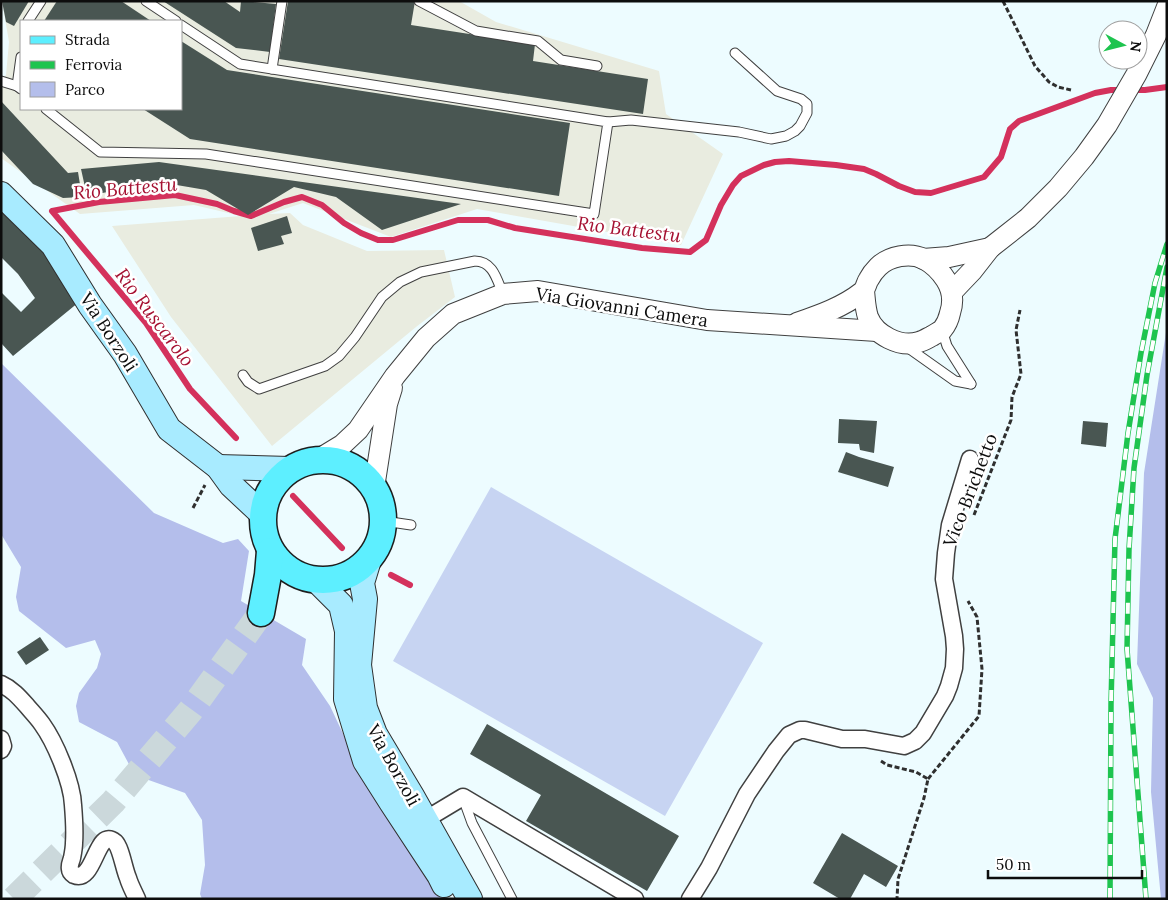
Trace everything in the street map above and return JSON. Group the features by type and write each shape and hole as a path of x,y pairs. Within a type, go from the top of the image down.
{"main road":[{"name":"Via Borzoli","path":"1,194 53,245 90,305 125,354 169,429 218,467 232,485 262,514"},
{"name":"Via Borzoli","path":"369,560 351,574 334,580 308,579 282,566 270,551 263,533 262,514 267,497 276,481 290,469 303,462 335,461 350,466 363,475 374,488 381,504 384,521 380,542 369,560 362,583 365,599 359,664 365,708 417,825 470,899"},
{"name":"Via Borzoli","path":"218,467 290,469"},
{"path":"270,551 261,613 308,579 341,605 347,631 346,699 366,761 417,825 452,899"}],"street":[{"path":"952,292 990,248 1028,218 1058,188 1084,157 1107,125 1136,75 1156,35 1167,7"},
{"path":"923,259 937,269 946,280 952,292 953,305 948,318 942,330 918,342 900,342 888,338 877,330 869,319 865,306 864,290 869,278 879,266 891,258 908,256 923,259 949,257 990,248"},
{"path":"791,326 839,307 864,290"},
{"name":"Via Giovanni Camera","path":"319,460 342,445 358,430 395,376 426,338 453,314 503,294 538,291 707,320 877,330"},
{"path":"374,488 387,404 395,376"},
{"path":"690,899 705,876 747,794 789,735 805,730 842,739 865,739 904,746 915,741 923,733 945,696 954,668 954,636 944,578 950,525 970,460"},
{"path":"1,684 14,692 42,724 52,741 65,772 73,803 74,843 70,871 77,875 84,874 90,868 102,843 111,840 119,847 128,878 137,899"},
{"path":"1,739 1,750"},
{"path":"417,825 463,797 635,899"}],"lane":[{"path":"29,20 41,1"},
{"path":"146,1 174,20"},
{"path":"272,69 282,1"},
{"path":"419,1 476,31 538,41 561,60 597,66"},
{"path":"182,26 240,64 608,122 631,120 739,132 771,139 786,136 795,131 807,113 806,104 801,99 777,91 735,53"},
{"path":"1,81 19,87 20,72"},
{"path":"47,110 100,152 206,154 594,214 608,122"},
{"path":"243,375 248,382 259,389 325,366 339,356 355,337 382,297 400,282 421,272 466,262 482,261 491,267 503,294"},
{"path":"900,342 955,381 970,384 947,346 942,330"},
{"path":"384,521 412,525"},
{"path":"463,797 472,823 512,899"}],"path":[{"path":"1003,1 1036,66 1049,82 1058,87 1071,90"},
{"name":"Vico Brichetto","path":"974,516 1011,420 1012,397 1021,374 1016,330 1020,310"},
{"path":"897,899 898,879 924,798 928,779 979,716 982,669 977,617 968,601"},
{"path":"880,761 887,765 916,772 928,779"}],"shaded area":[{"path":"2,1 459,1 496,22 659,71 666,114 723,154 681,245 477,209 391,237 303,203 269,214 290,213 303,225 367,251 444,250 455,297 272,446 171,317 112,226 241,216 194,205 80,214 1,158 1,81 6,75 9,42"},
{"path":"491,487 763,643 665,816 393,661"}],"green space":[{"path":"1167,326 1167,899 1161,899 1151,792 1153,698 1137,664 1144,473"},
{"path":"1,363 154,513 223,543 238,539 249,551 241,601 306,639 302,665 330,706 354,757 446,899 202,899 200,894 205,865 202,820 185,793 143,778 131,768 117,742 79,722 76,706 79,693 97,668 101,654 95,640 66,648 19,611 16,597 21,567 1,534"}],"building":[{"path":"2,1 29,1 14,26 6,22"},
{"path":"57,1 121,1 150,20 45,20"},
{"path":"163,1 224,1 240,12 241,1 276,4 270,52 236,48"},
{"path":"288,1 415,1 411,25 535,44 533,61 648,79 643,114 279,59"},
{"path":"182,42 227,70 570,123 559,196 190,139 145,110 182,110"},
{"path":"1,101 68,173 78,172 82,197 63,198 33,184 1,150"},
{"path":"159,162 461,204 382,230 336,197 294,187 248,215 206,190 159,182 87,196 81,169"},
{"path":"1,209 43,248 79,302 13,356 1,343 1,292 21,312 35,298 18,274 1,257"},
{"path":"287,216 292,233 281,236 284,244 258,251 251,228"},
{"path":"839,419 877,421 874,453 860,450 859,444 838,443"},
{"path":"1083,421 1108,423 1106,447 1081,444"},
{"path":"846,452 894,467 888,487 838,472"},
{"path":"40,637 49,650 26,665 17,652"},
{"path":"487,724 679,836 647,891 526,821 541,795 470,754"},
{"path":"842,833 898,866 886,887 864,874 850,899 840,899 813,883"}],"waterway":[{"name":"Rio Battestu","path":"236,438 190,389 146,323 52,211 99,202 175,195 217,204 251,216 284,202 302,197 322,205 344,223 378,240 393,240 458,220 488,220 515,228 642,248 690,252 706,240 721,205 733,185 741,176 764,165 789,161 864,169 915,192 931,193 984,177 1001,157 1010,129 1019,121 1095,93 1111,90 1145,90 1167,87"},
{"name":"Rio Ruscarolo","path":"293,496 342,548"},
{"name":"Rio Ruscarolo","path":"391,575 410,585"}],"tunnel":[{"path":"14,899 113,802 191,710 261,613"}],"railway":[{"path":"1110,899 1111,704 1115,539 1128,433 1141,353 1155,283 1167,244"},
{"path":"1146,899 1127,649 1129,549 1134,468 1147,375 1167,267"}]}
